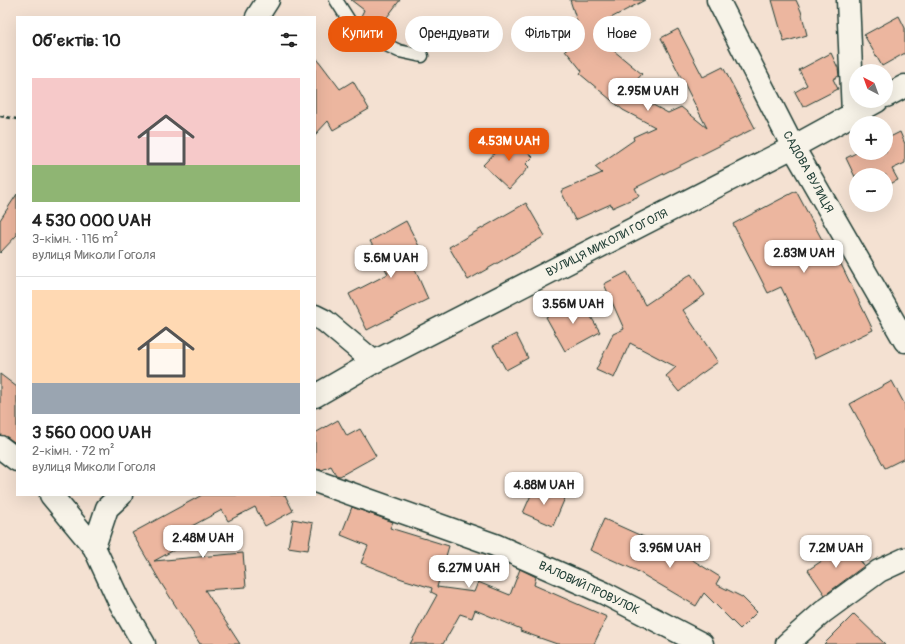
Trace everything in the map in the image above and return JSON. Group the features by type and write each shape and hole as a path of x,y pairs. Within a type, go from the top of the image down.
{"street":[{"path":"258,16 268,0"},
{"name":"САДОВА ВУЛИЦЯ","path":"718,0 793,147 905,341"},
{"path":"848,0 853,114"},
{"path":"893,92 905,86"},
{"name":"ВУЛИЦЯ МИКОЛИ ГОГОЛЯ","path":"316,395 374,362 793,147 864,108"},
{"path":"316,316 325,321 374,362"},
{"path":"0,447 16,459"},
{"name":"ВАЛОВИЙ ПРОВУЛОК","path":"316,481 494,545 604,593 702,644"},
{"path":"53,496 94,547 119,601 144,644"},
{"path":"94,547 107,508 119,496"},
{"path":"788,644 823,612 879,571 905,559"}],"lane":[{"path":"336,0 355,30 399,51 422,56"}],"path":[{"path":"0,116 16,119"}],"building":[{"path":"351,0 400,0 388,16 361,16 364,10"},
{"path":"570,0 645,0 615,16 593,16 593,52 615,52 642,74 627,91 668,113 681,107 707,128 661,38 678,29 703,77 723,67 755,128 635,188 639,196 612,208 611,204 575,220 561,191 602,173 595,167 634,140 633,137 655,127 623,110 580,74 582,71 567,52 585,52 585,16 575,16"},
{"path":"772,0 796,0 801,11 807,35 784,42"},
{"path":"899,16 905,28 905,53 886,64 881,64 864,35"},
{"path":"831,53 838,68 839,76 833,79 838,89 803,107 795,92 807,85 799,70"},
{"path":"316,57 340,89 353,81 369,109 333,130 328,121 316,134"},
{"path":"900,132 905,144 905,163 893,169 851,168 846,158 849,156 849,160 893,160 893,136"},
{"path":"511,136 533,157 526,164 529,167 509,189 483,165"},
{"path":"893,171 898,180 893,182"},
{"path":"796,191 834,262 839,260 873,330 815,358 781,287 768,293 733,224"},
{"path":"16,196 16,236 0,253 0,220"},
{"path":"526,203 545,236 468,280 449,247"},
{"path":"406,221 421,250 409,256 428,299 367,330 349,294 388,274 370,241"},
{"path":"627,272 645,305 691,274 705,295 683,310 718,362 679,392 666,376 676,367 630,343 614,378 596,370 613,334 624,329 604,284"},
{"path":"580,298 600,332 565,351 546,317"},
{"path":"516,334 528,358 506,370 493,346"},
{"path":"0,374 16,386 16,443 7,437 0,435"},
{"path":"892,381 905,405 905,458 885,468 850,404"},
{"path":"338,420 347,436 360,429 376,456 340,476 336,475 331,466 322,470 316,469 316,432"},
{"path":"535,486 565,498 553,526 523,513"},
{"path":"200,496 286,496 293,511 265,526 255,507 228,521 222,510 190,527 196,538 154,561 243,553 246,587 205,590 240,644 200,644 161,583 132,533"},
{"path":"352,507 393,522 390,528 449,546 437,587 474,592 478,582 510,595 520,569 536,577 534,585 607,617 594,644 557,644 520,631 521,629 475,610 472,618 460,614 443,644 410,644 437,595 431,592 432,588 402,579 361,563 368,546 341,535"},
{"path":"293,519 313,523 308,550 288,547"},
{"path":"604,519 666,547 671,538 690,549 686,556 720,577 716,584 742,597 757,612 740,629 704,593 696,606 635,570 590,550"},
{"path":"849,543 864,566 825,595 808,570"},
{"path":"854,614 885,644 824,644"}]}
